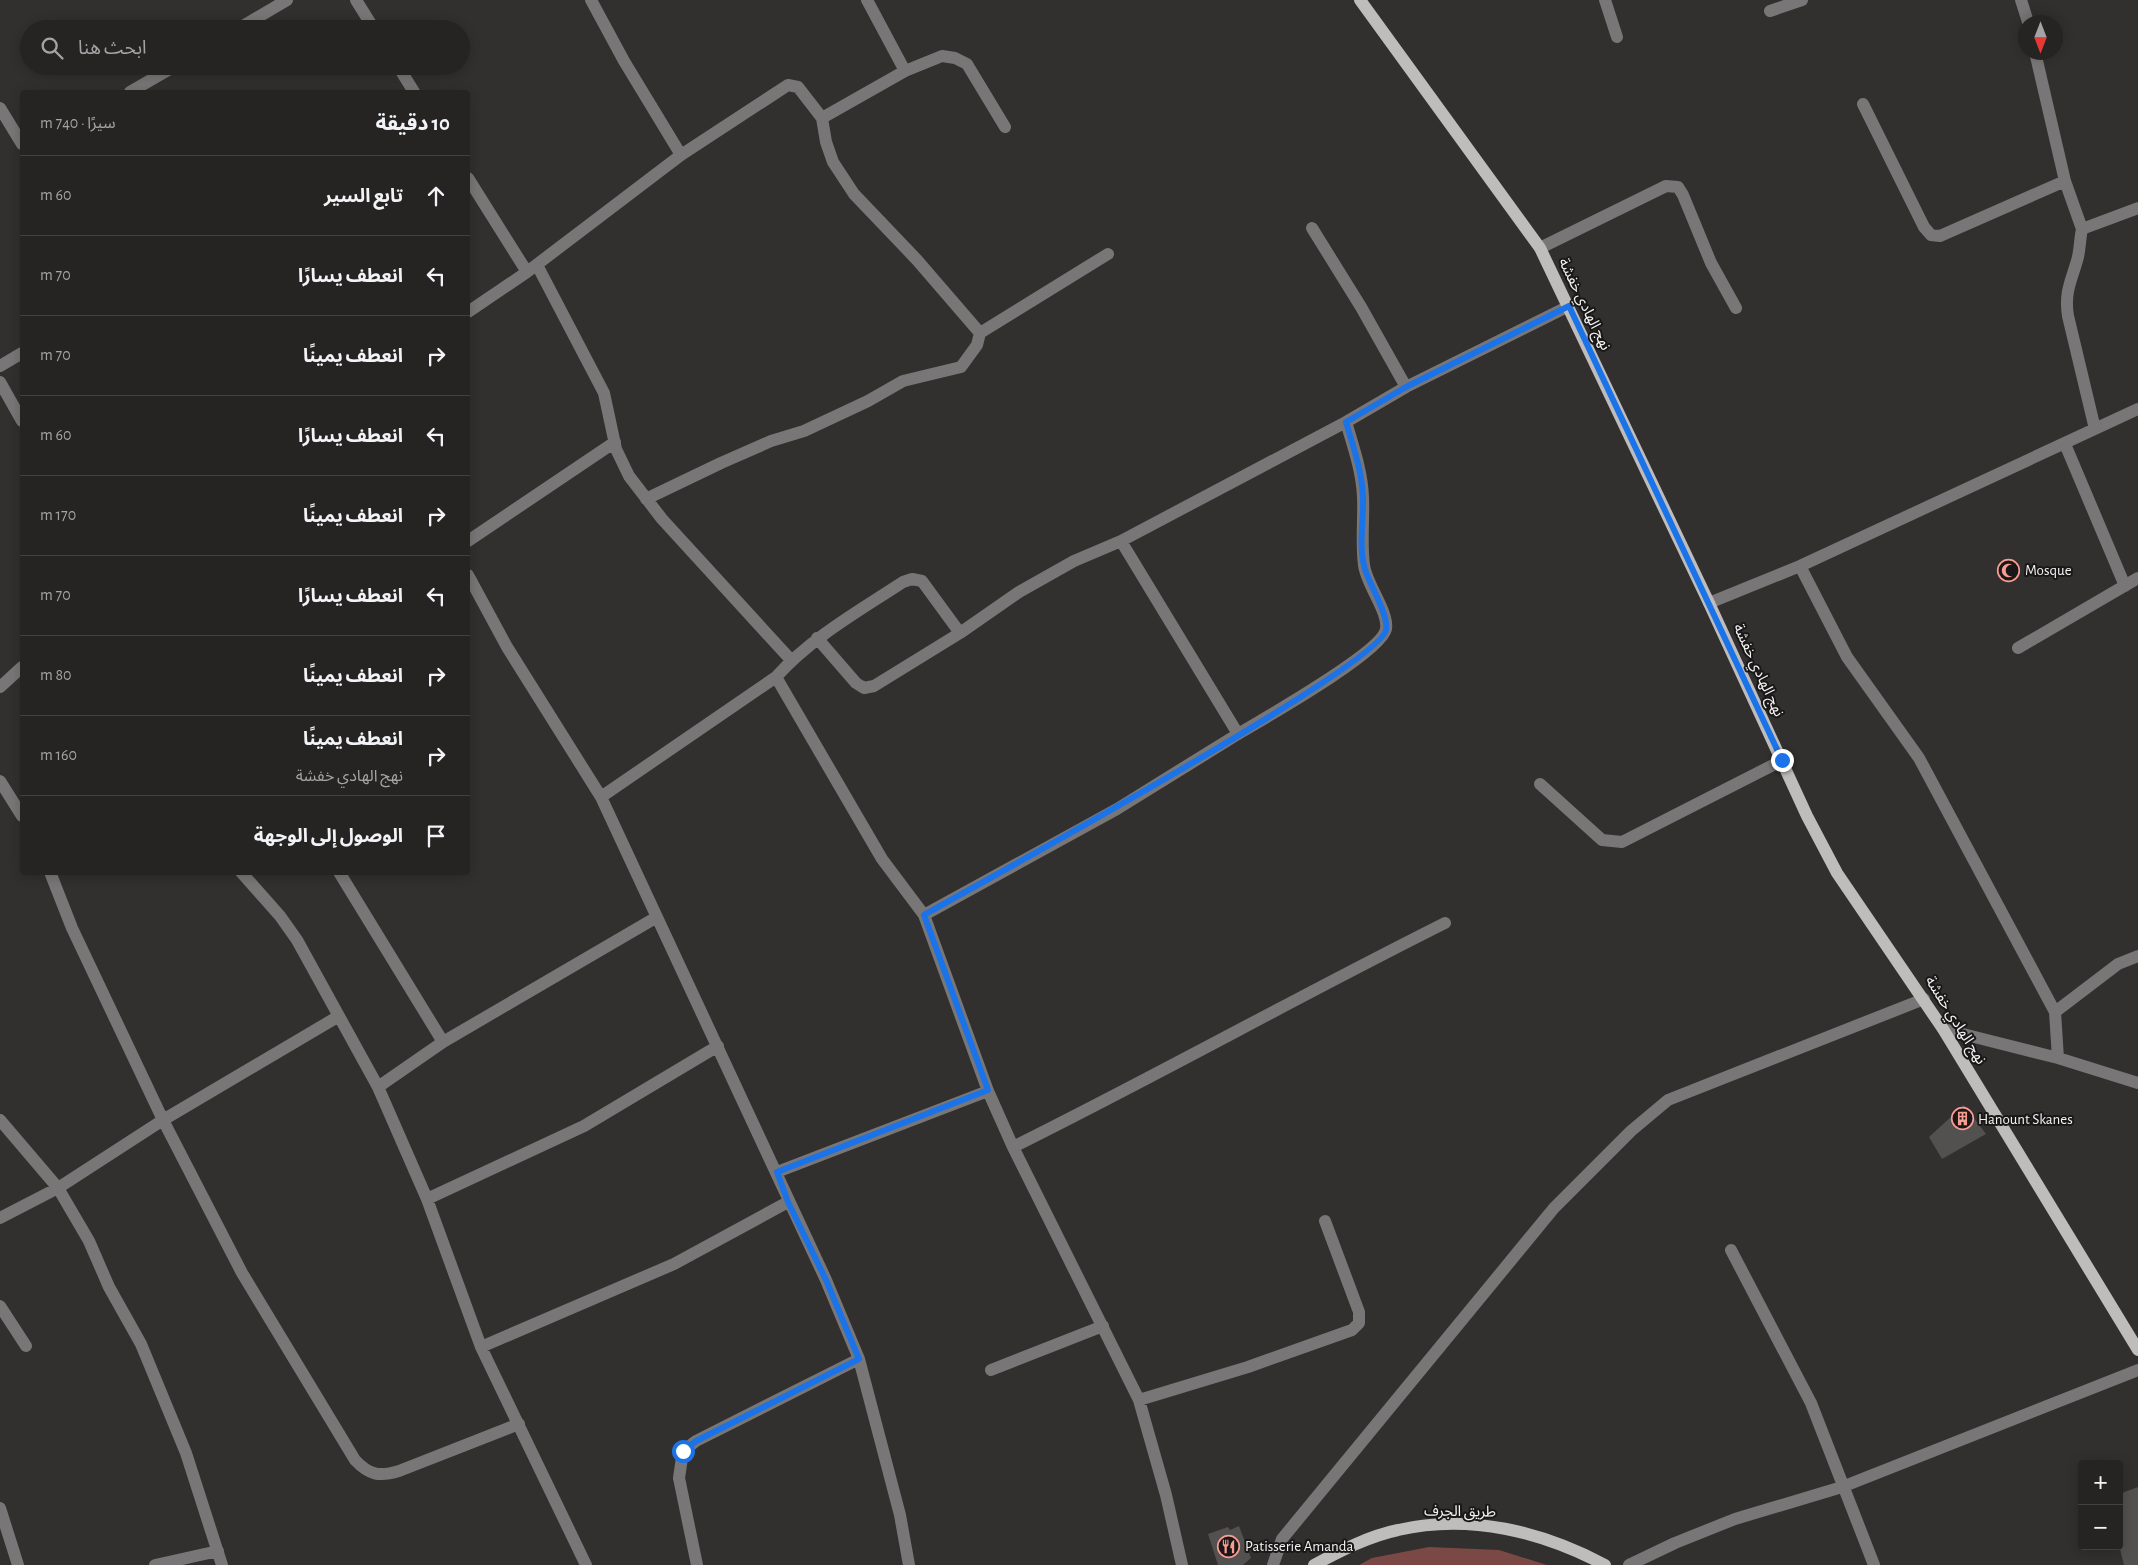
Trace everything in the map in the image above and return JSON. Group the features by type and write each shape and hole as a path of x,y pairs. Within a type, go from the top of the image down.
{"main road":[{"name":"نهج الهادي خفشة","path":"1360,0 1540,248 1710,603 1807,816 1837,873 1943,1029 2138,1350"},
{"name":"طريق الجرف","path":"1314,1565 1366,1540 1398,1530 1429,1525 1461,1525 1504,1528 1544,1537 1575,1548 1606,1565"}],"street":[{"path":"253,20 287,0"},
{"path":"356,0 368,20"},
{"path":"591,0 624,61 681,155"},
{"path":"867,0 905,71"},
{"path":"1605,0 1617,37"},
{"path":"1770,11 1802,0"},
{"path":"2021,0 2026,15"},
{"path":"822,118 905,71 942,56 955,58 967,64 1005,127"},
{"path":"2037,60 2065,181 2082,229 2078,258 2068,284 2066,300 2095,429"},
{"path":"133,90 159,75"},
{"path":"404,75 413,90"},
{"path":"470,311 532,269 681,155 788,84 798,87 822,118 826,142 833,162 854,194 917,260 980,333"},
{"path":"1863,104 1924,227 1931,235 1940,236 2065,181"},
{"path":"0,108 20,141"},
{"path":"470,181 532,269 604,393 621,462 646,499 792,660"},
{"path":"1540,248 1666,186 1678,186 1711,263 1736,308"},
{"path":"2082,229 2138,208"},
{"path":"1312,228 1361,307 1406,387"},
{"path":"646,499 770,441 804,431 868,402 903,381 961,367 977,345 980,333 1108,254"},
{"path":"817,638 856,683 864,688 874,686 960,633 1019,592 1074,561 1121,542 1346,422 1406,387 1569,306"},
{"path":"0,366 20,353"},
{"path":"0,382 20,417"},
{"path":"1710,603 1800,566 2138,409"},
{"path":"924,915 1117,809 1339,673 1381,640 1386,630 1385,620 1364,568 1362,544 1363,495 1358,463 1346,422"},
{"path":"470,540 615,442"},
{"path":"2064,444 2124,586"},
{"path":"1121,542 1238,734"},
{"path":"1800,566 1847,657 1919,758 2055,1012 2058,1058"},
{"path":"2018,648 2138,578"},
{"path":"470,579 507,646 601,797 777,1172 788,1202 826,1280 859,1359 900,1515 909,1565"},
{"path":"601,797 776,677 817,638 903,582 912,579 922,581 960,633"},
{"path":"0,687 20,669"},
{"path":"776,677 882,859 924,915 988,1090 1013,1147 1139,1400 1166,1495 1182,1565"},
{"path":"1540,784 1602,840 1622,842 1782,760"},
{"path":"0,781 20,813"},
{"path":"51,875 72,928 163,1120 242,1273 355,1460 364,1470 374,1475 399,1472 520,1424"},
{"path":"244,875 280,916 297,940 378,1087 428,1199 481,1347 520,1424 586,1565"},
{"path":"341,875 443,1042"},
{"path":"378,1087 443,1042 657,917"},
{"path":"1013,1147 1101,1103 1332,980 1445,924"},
{"path":"2055,1012 2118,964 2138,956"},
{"path":"1273,1565 1282,1539 1554,1208 1631,1131 1668,1100 1924,1000"},
{"path":"0,1218 58,1188 163,1120 339,1016"},
{"path":"1943,1029 2058,1058 2138,1083"},
{"path":"428,1199 584,1126 718,1046"},
{"path":"777,1172 988,1090"},
{"path":"0,1120 58,1188 89,1242 109,1287 141,1344 186,1453 222,1565"},
{"path":"481,1347 674,1264 788,1202"},
{"path":"1139,1400 1248,1367 1352,1330 1358,1323 1359,1312 1325,1221"},
{"path":"1732,1250 1811,1403 1874,1565"},
{"path":"0,1306 26,1346"},
{"path":"992,1370 1103,1326"},
{"path":"698,1565 679,1478 683,1451 696,1441 859,1359"},
{"path":"1629,1565 1675,1543 1735,1519 1842,1486 2138,1370"},
{"path":"0,1508 18,1565"},
{"path":"156,1565 218,1551"}],"shaded area":[{"path":"1429,1547 1499,1550 1547,1565 1359,1565 1372,1558"}],"building":[{"name":"Hanount Skanes","path":"1964,1105 1986,1134 1942,1159 1929,1137"},
{"path":"2138,1487 2138,1565 2124,1565 2120,1550 2123,1550 2123,1493"},
{"name":"Patisserie Amanda","path":"1239,1526 1251,1558 1243,1565 1218,1565 1208,1534 1228,1527 1230,1530"}],"place":[{"name":"Mosque","path":"2009,570"},
{"name":"Hanount Skanes","path":"1962,1119"},
{"name":"Patisserie Amanda","path":"1229,1546"}],"route":[{"path":"683,1451 696,1441 859,1359 826,1280 788,1202 777,1172 988,1090 924,915 1117,809 1339,673 1381,640 1386,630 1385,620 1364,568 1362,544 1363,495 1358,463 1346,422 1406,387 1569,306 1710,603 1782,760"}]}
